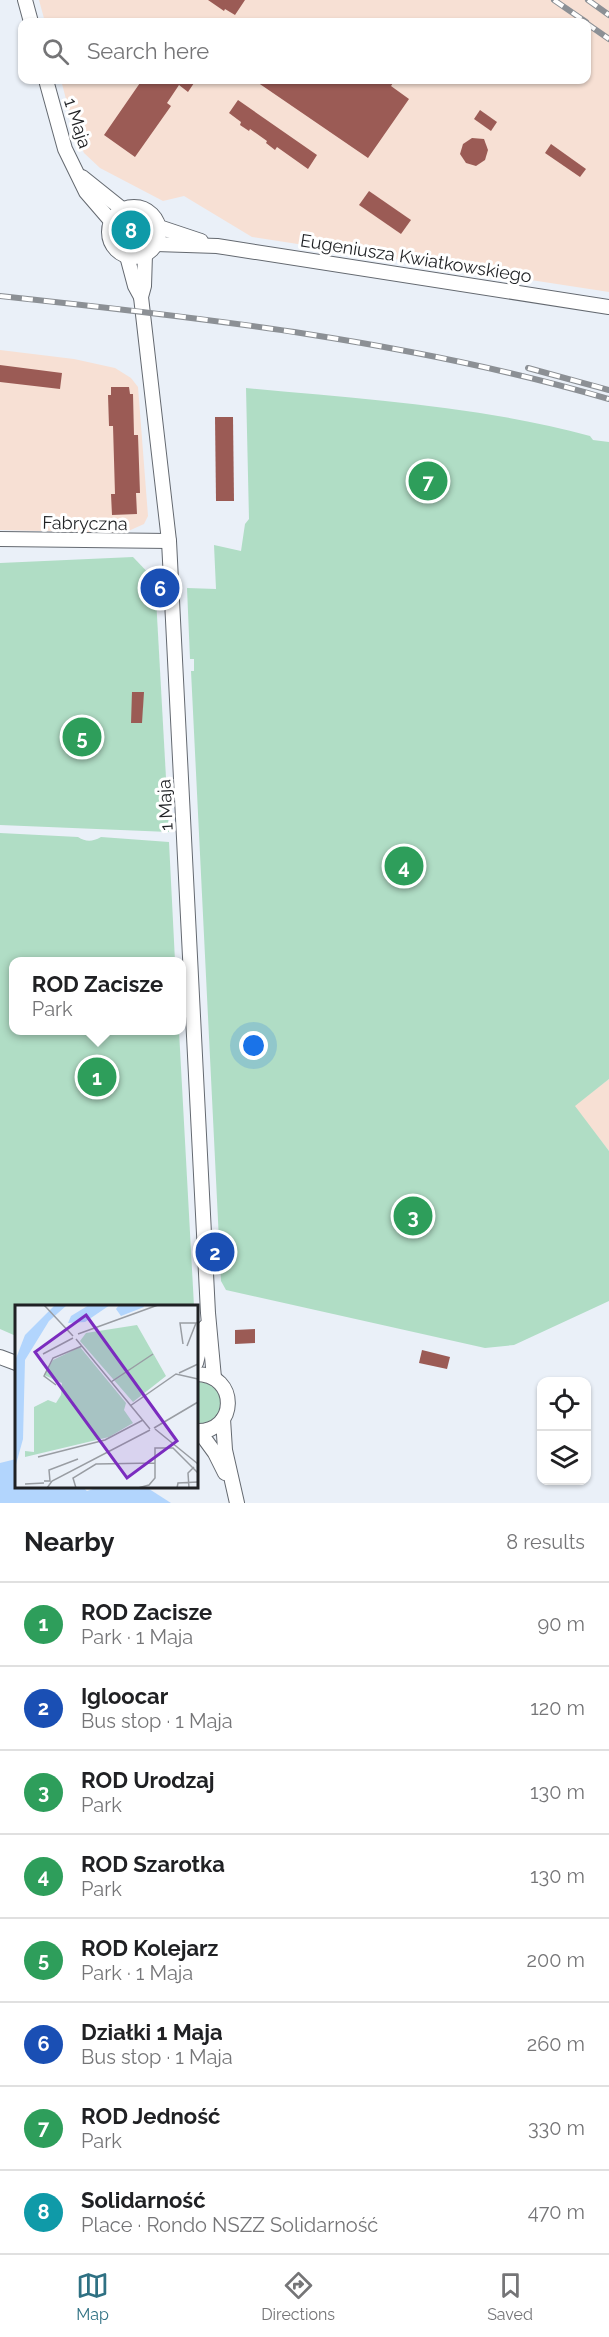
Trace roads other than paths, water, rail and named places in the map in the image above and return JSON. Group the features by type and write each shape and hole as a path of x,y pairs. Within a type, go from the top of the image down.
{"street":[{"path":"25,0 30,18"},
{"name":"1 Maja","path":"47,84 65,149 86,192 111,221"},
{"name":"1 Maja","path":"80,176 122,209"},
{"path":"137,207 145,209 156,220 159,227 156,244 145,254 127,256 116,250 110,240 111,221 122,209 137,207"},
{"name":"Eugeniusza Kwiatkowskiego","path":"159,227 217,246"},
{"name":"Eugeniusza Kwiatkowskiego","path":"156,244 217,246 609,307"},
{"name":"1 Maja","path":"145,254 144,286 141,297 169,541 208,1313 214,1378"},
{"name":"1 Maja","path":"127,256 135,286 141,297"},
{"name":"Fabryczna","path":"0,539 169,541"},
{"name":"1 Maja","path":"198,1355 208,1313"},
{"path":"0,1357 15,1362"},
{"path":"198,1374 214,1378 227,1393 228,1407 223,1419 225,1450 236,1499"},
{"path":"198,1431 210,1430 223,1419"},
{"path":"198,1431 215,1453 236,1499"}],"water":[{"path":"15,1459 15,1488 83,1488 87,1491 96,1488 148,1488 171,1503 0,1503 0,1463"}],"railway":[{"path":"554,0 580,18"},
{"path":"588,0 609,15"},
{"path":"591,26 609,39"},
{"path":"0,296 154,313 307,334 459,362 609,399"},
{"path":"528,368 609,390"}],"place":[{"name":"Solidarność","path":"131,230"},
{"name":"ROD Jedność","path":"428,481"},
{"name":"Działki 1 Maja","path":"160,588"},
{"name":"ROD Kolejarz","path":"82,737"},
{"name":"ROD Szarotka","path":"404,866"},
{"name":"ROD Zacisze","path":"97,1077"},
{"name":"ROD Urodzaj","path":"413,1216"},
{"name":"Igloocar","path":"215,1252"}]}
